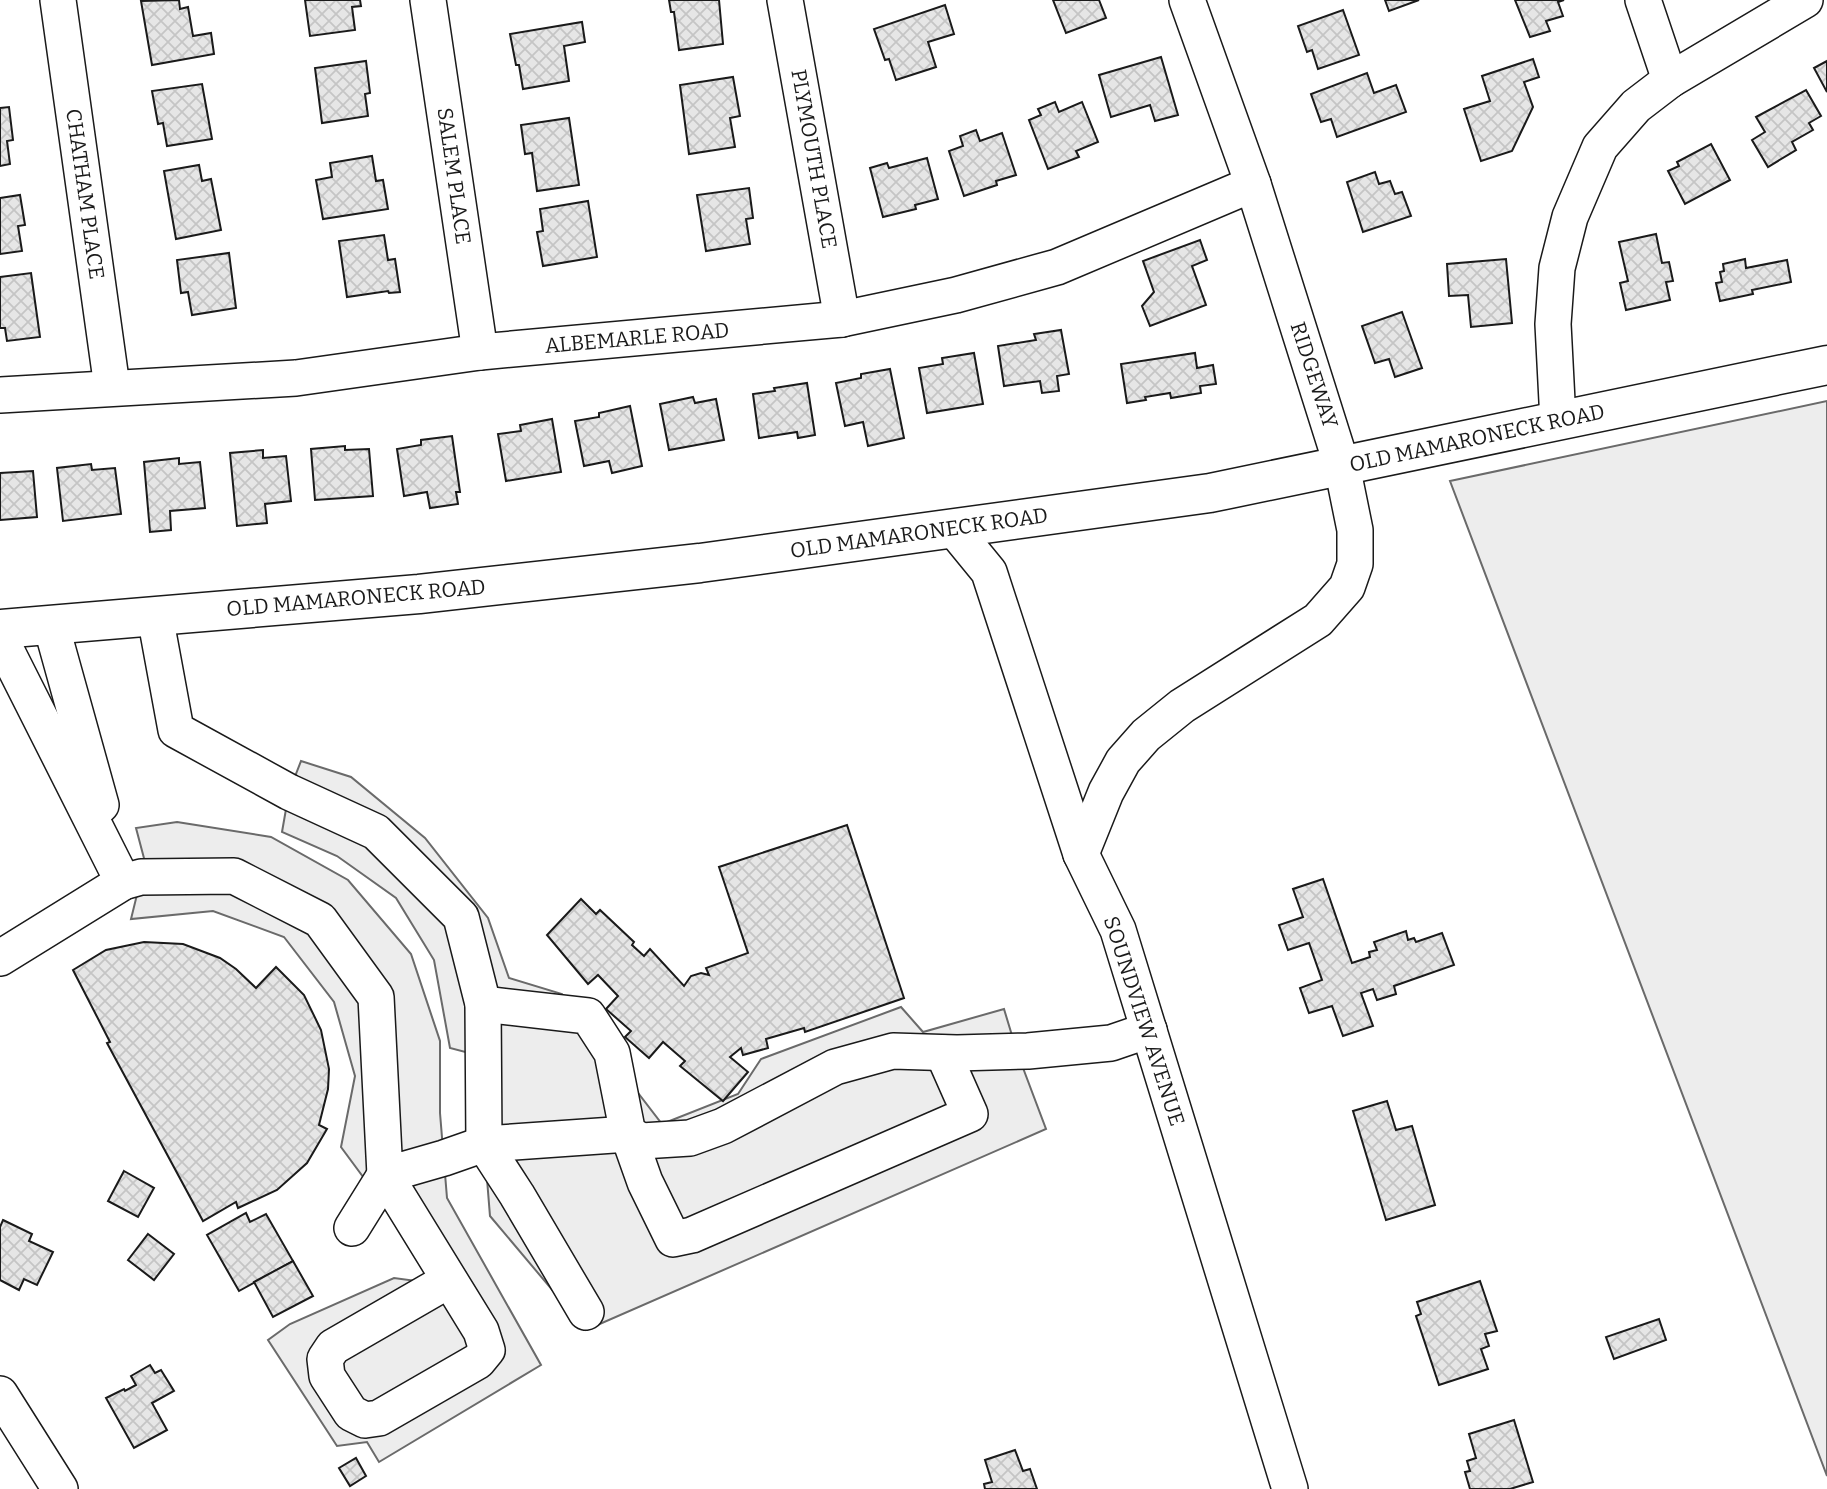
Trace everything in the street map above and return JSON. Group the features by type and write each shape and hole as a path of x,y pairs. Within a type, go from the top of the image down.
{"main road":[{"name":"OLD MAMARONECK ROAD","path":"0,629 419,594 701,563 1210,493 1827,365"}],"street":[{"name":"CHATHAM PLACE","path":"58,0 112,387"},
{"name":"SALEM PLACE","path":"428,0 480,352"},
{"name":"PLYMOUTH PLACE","path":"785,0 842,319"},
{"name":"RIDGEWAY","path":"1082,854 1106,792 1123,761 1146,735 1181,706 1318,620 1347,587 1355,564 1355,530 1342,466 1253,184 1187,0"},
{"path":"1643,0 1670,80"},
{"path":"1558,421 1553,324 1557,268 1570,217 1600,146 1636,106 1670,80 1805,0"},
{"name":"ALBEMARLE ROAD","path":"0,395 296,378 480,352 842,319 956,295 1057,267 1253,184"},
{"name":"SOUNDVIEW AVENUE","path":"953,528 989,572 1082,854 1118,930 1290,1489"},
{"path":"155,616 176,730 289,792 376,832 461,917 484,1004 484,1144 586,1312"},
{"path":"51,625 123,882"},
{"path":"0,638 123,882"},
{"path":"0,958 123,882 141,877 234,876 320,920 376,997 384,1175 481,1331 487,1350 478,1361 379,1418 365,1420 351,1413 327,1376 325,1359 333,1346 449,1280"},
{"path":"484,1004 588,1016 612,1053 628,1134 645,1182 673,1239 692,1236 970,1114 950,1053"},
{"path":"352,1228 384,1175 484,1144 628,1134 642,1141 690,1138 723,1126 835,1067 894,1051 1028,1051 1111,1043 1149,1030"},
{"path":"0,1394 60,1489"}],"shaded area":[{"path":"1827,401 1827,1476 1450,481"},
{"path":"301,761 351,777 425,838 488,918 509,978 562,994 662,1124 738,1094 761,1059 901,1007 923,1032 1004,1009 1046,1129 586,1330 490,1216 477,1055 450,1048 434,960 396,898 337,856 282,832 289,792"},
{"path":"177,822 271,837 348,880 411,954 440,1041 440,1113 447,1198 541,1365 379,1462 367,1442 337,1446 268,1340 290,1324 394,1278 431,1283 406,1235 341,1147 355,1076 334,1002 284,937 213,911 131,919 145,862 136,828"}],"building":[{"path":"179,0 180,9 188,7 193,36 211,33 214,54 152,65 141,1"},
{"path":"305,0 360,0 361,6 352,7 355,30 310,36"},
{"path":"669,0 719,0 723,44 679,50 674,12 671,12"},
{"path":"1053,0 1099,0 1106,18 1066,33"},
{"path":"1385,0 1419,0 1389,11"},
{"path":"1515,0 1564,0 1558,2 1563,16 1546,21 1550,31 1530,37"},
{"path":"945,5 954,34 928,42 936,67 896,80 889,59 885,60 874,29"},
{"path":"1343,10 1359,55 1318,69 1312,50 1307,52 1298,26"},
{"path":"582,22 585,42 564,46 569,81 523,89 510,34"},
{"path":"1161,57 1178,115 1155,121 1150,105 1111,117 1099,75"},
{"path":"1533,59 1539,77 1524,82 1533,107 1512,151 1481,161 1464,109 1490,101 1482,76"},
{"path":"366,61 370,93 365,94 368,116 322,123 315,68"},
{"path":"1827,61 1827,92 1814,68"},
{"path":"1367,73 1374,93 1396,85 1406,112 1337,137 1331,119 1321,122 1311,94"},
{"path":"733,77 740,116 730,118 735,147 689,154 680,85"},
{"path":"202,84 212,139 167,146 163,123 158,124 152,91"},
{"path":"1806,90 1821,116 1809,123 1813,130 1792,142 1796,150 1768,167 1752,140 1765,132 1756,117"},
{"path":"1055,102 1059,112 1082,102 1098,142 1076,151 1079,157 1048,169 1029,120 1041,115 1038,109"},
{"path":"9,107 13,140 7,141 10,164 0,166 0,108"},
{"path":"569,118 579,185 537,191 532,153 525,154 521,125"},
{"path":"976,130 980,141 1002,133 1016,175 996,181 997,185 964,196 949,151 963,146 960,136"},
{"path":"1711,144 1730,180 1685,204 1668,171 1679,166 1677,162"},
{"path":"372,156 376,181 383,180 388,209 323,219 316,180 332,177 330,163"},
{"path":"927,158 938,199 915,205 916,209 883,217 870,168 887,163 889,168"},
{"path":"199,165 202,181 211,179 221,230 176,239 164,171"},
{"path":"1375,172 1379,184 1390,181 1395,194 1402,192 1411,216 1363,232 1347,182"},
{"path":"749,188 753,218 746,219 750,244 706,251 697,195"},
{"path":"20,195 25,225 18,226 22,251 0,254 0,198"},
{"path":"588,201 597,257 543,266 537,232 543,231 540,209"},
{"path":"1656,234 1662,263 1669,262 1673,281 1666,282 1670,300 1626,310 1620,283 1628,281 1619,242"},
{"path":"384,235 388,260 395,259 400,292 388,291 347,297 339,241"},
{"path":"1200,240 1207,260 1192,266 1206,305 1150,326 1142,306 1154,292 1143,261"},
{"path":"229,253 236,308 192,315 188,292 181,293 177,260"},
{"path":"1506,259 1512,323 1471,327 1468,295 1449,296 1447,264"},
{"path":"1745,259 1746,268 1787,260 1791,282 1752,290 1753,294 1720,301 1716,283 1722,282 1720,272 1724,271 1723,264"},
{"path":"31,273 40,337 7,341 5,328 0,328 0,277"},
{"path":"1402,312 1422,368 1395,377 1389,359 1375,363 1362,326"},
{"path":"1061,330 1069,374 1057,376 1059,391 1042,393 1040,381 1004,386 998,346 1036,340 1034,334"},
{"path":"974,353 983,404 927,413 919,368 943,364 942,358"},
{"path":"1195,353 1197,368 1213,365 1216,384 1200,386 1201,393 1171,398 1170,393 1127,403 1121,364"},
{"path":"890,369 904,438 868,446 863,422 845,426 836,383 861,378 861,374"},
{"path":"807,383 815,435 798,438 797,432 759,438 753,394"},
{"path":"693,397 695,403 716,399 724,440 669,450 660,404"},
{"path":"630,406 642,466 612,473 609,461 584,466 575,421 599,417 599,413"},
{"path":"552,419 561,472 506,481 498,434 521,431 520,425"},
{"path":"452,436 460,492 456,492 458,504 430,508 427,492 404,496 397,449 421,445 421,440"},
{"path":"345,446 345,450 369,449 373,496 315,500 311,449"},
{"path":"263,450 263,458 286,456 291,501 265,504 267,523 237,526 230,453"},
{"path":"179,458 179,464 200,462 205,508 170,511 171,530 150,532 144,462"},
{"path":"91,464 92,470 115,468 121,514 63,521 57,468"},
{"path":"33,471 37,517 0,520 0,473"},
{"path":"847,825 904,998 805,1032 804,1028 766,1039 768,1048 743,1055 741,1048 730,1057 748,1072 723,1101 680,1066 685,1061 663,1042 649,1058 625,1037 631,1031 606,1009 618,996 598,975 588,984 547,935 581,899 596,914 600,910 634,942 632,945 644,956 650,949 684,986 691,976 701,973 709,975 706,968 748,953 719,867"},
{"path":"1323,879 1352,963 1370,957 1369,952 1377,950 1374,942 1406,931 1408,940 1414,938 1416,942 1442,933 1454,965 1394,986 1396,994 1377,1000 1373,989 1361,993 1373,1026 1343,1036 1332,1006 1309,1013 1300,988 1322,980 1309,943 1288,950 1279,925 1303,917 1293,889"},
{"path":"144,942 183,944 220,958 256,988 276,967 304,995 321,1030 329,1069 328,1089 319,1125 327,1129 307,1163 277,1190 238,1208 236,1202 203,1221 107,1043 110,1042 73,970 106,950"},
{"path":"1387,1101 1396,1130 1412,1126 1435,1205 1386,1220 1353,1111"},
{"path":"124,1171 154,1188 138,1217 108,1201"},
{"path":"246,1213 250,1222 266,1214 293,1261 239,1291 207,1235"},
{"path":"3,1220 32,1234 29,1241 53,1252 37,1285 24,1279 19,1290 0,1280 0,1227"},
{"path":"148,1234 174,1254 154,1280 128,1260"},
{"path":"293,1261 313,1296 273,1317 254,1282"},
{"path":"1480,1281 1497,1331 1485,1334 1489,1346 1481,1349 1488,1369 1439,1385 1416,1316 1421,1314 1417,1302"},
{"path":"1659,1319 1666,1340 1614,1359 1606,1337"},
{"path":"150,1365 155,1373 161,1370 174,1391 152,1403 167,1430 134,1448 106,1398 136,1385 131,1376"},
{"path":"1514,1420 1533,1482 1510,1489 1470,1489 1465,1472 1470,1471 1467,1461 1476,1458 1469,1434"},
{"path":"1015,1450 1023,1471 1030,1469 1037,1489 985,1489 984,1484 992,1482 985,1460"},
{"path":"356,1458 366,1476 350,1486 339,1468"}]}
